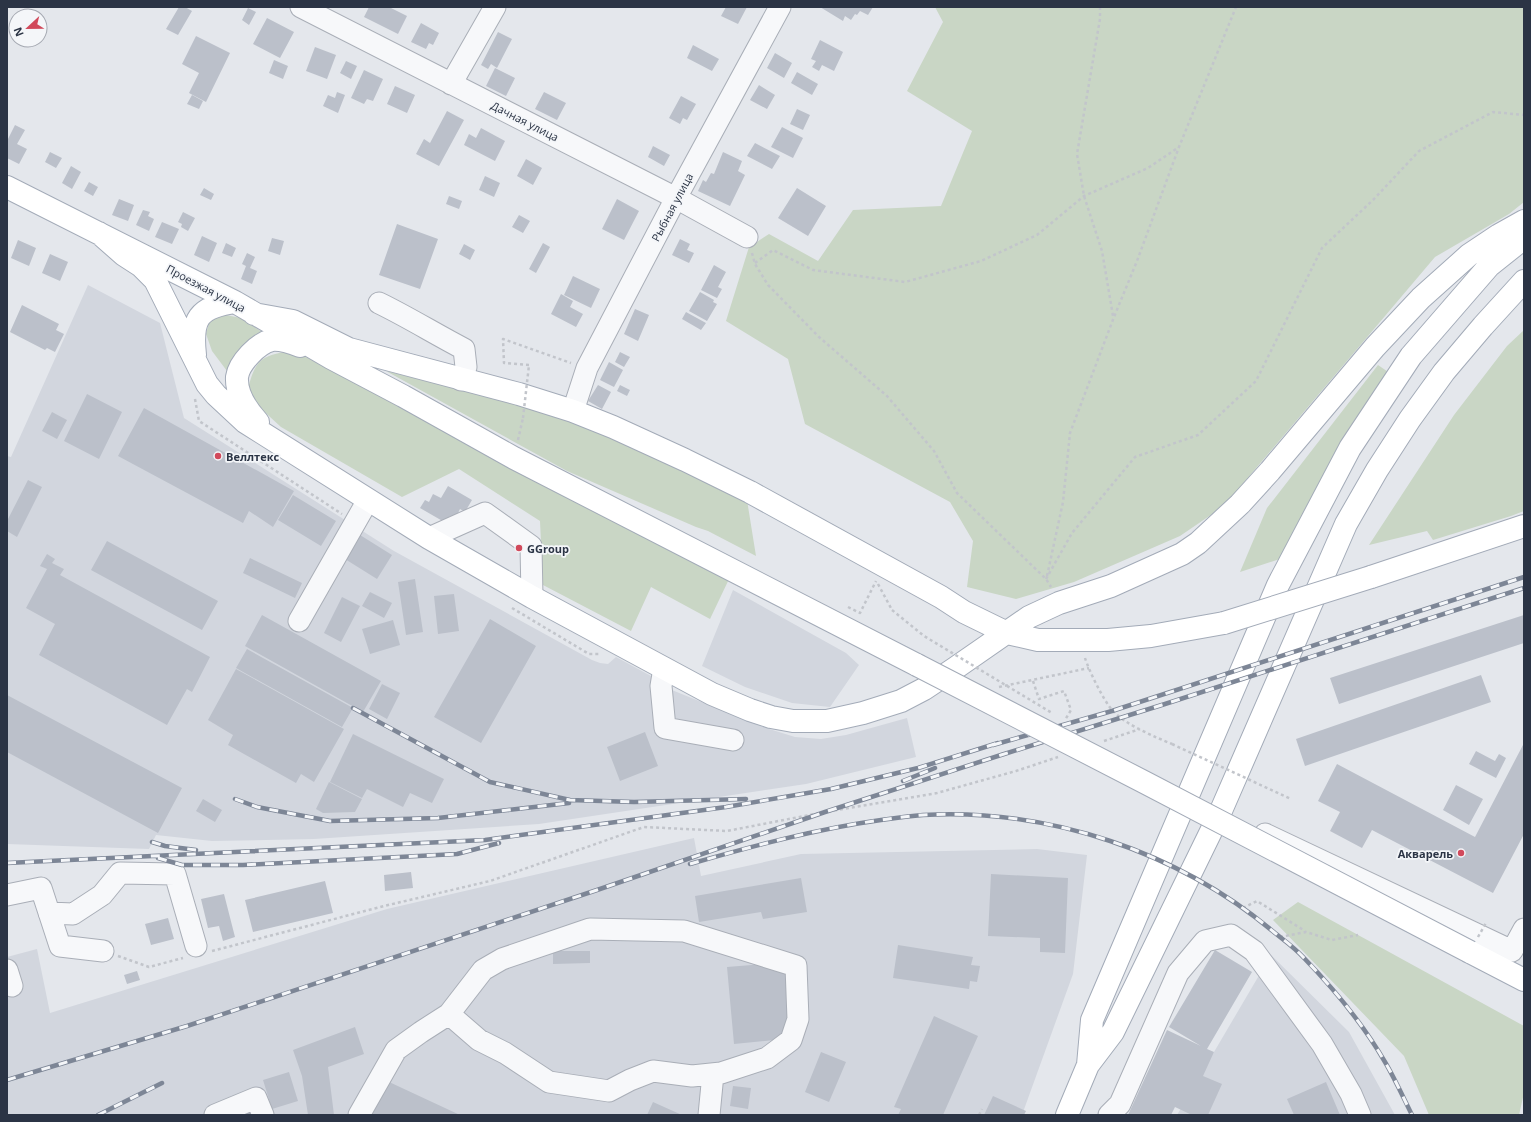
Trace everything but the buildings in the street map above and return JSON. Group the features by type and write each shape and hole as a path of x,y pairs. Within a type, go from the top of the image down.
{"main road":[{"name":"Проезжая улица","path":"7,187 235,302 330,358 403,396 514,458 1059,728 1524,980"},
{"path":"99,234 124,255 141,266 155,280 195,361 216,395 245,422 276,442 364,508 429,538 532,597 712,694 750,710 772,717 793,721 827,721 863,713 901,701 924,689 1029,617 1059,603 1111,586 1182,554 1198,544 1240,504 1270,471 1375,347 1421,298 1469,255 1499,235 1524,221"},
{"path":"1069,1115 1088,1064 1092,1020 1278,584 1350,448 1411,356 1489,266 1524,238"},
{"path":"1088,1064 1113,1032 1220,813 1346,524 1377,470 1444,372 1482,326 1524,280"},
{"path":"195,361 193,338 194,327 197,320 206,310 218,304 235,302"},
{"path":"254,314 293,321 349,349 461,380 519,394 573,411 638,438 750,492 941,597 964,612 1007,633 1038,640 1108,640 1151,636 1224,623 1371,577 1524,526"},
{"path":"276,442 253,417 240,394 237,377 241,365 255,350 272,340 291,343 330,358"}],"street":[{"name":"Дачная улица","path":"301,7 676,198 747,237"},
{"path":"451,84 495,7"},
{"name":"Рыбная улица","path":"573,411 588,368 676,198 780,7"},
{"path":"379,303 464,349 466,367 461,380"},
{"path":"299,621 364,508"},
{"path":"429,538 485,513 532,546 532,597"},
{"path":"664,668 661,686 665,728 733,740"},
{"path":"1220,813 1512,951 1524,929"},
{"path":"49,913 73,914 102,895 120,873 176,874 198,952"},
{"path":"7,895 41,888 60,946 103,951"},
{"path":"359,1115 396,1050 449,1014 483,970 502,959 590,929 684,931 796,966 798,1019 791,1040 768,1058 721,1073 713,1074 692,1076 654,1071 609,1090 549,1082 505,1053 479,1040 449,1014"},
{"path":"1109,1115 1120,1104 1178,973 1205,942 1231,935 1254,951 1322,1044 1351,1094 1360,1115"},
{"path":"709,1115 713,1074"},
{"path":"216,1115 256,1098 263,1115"}],"path":[{"path":"1100,7 1100,20 1077,154 1084,196 1102,251 1114,317"},
{"path":"1046,579 1063,502 1070,433 1114,317 1138,261 1179,147 1236,7"},
{"path":"1046,579 1072,533 1135,457 1198,435 1256,381 1322,248 1374,198 1419,151 1493,112 1524,115"},
{"path":"755,264 773,250 813,270 905,282 981,261 1037,235 1084,196 1148,168 1179,147"},
{"path":"747,237 755,264 768,285 819,337 891,402 934,451 957,493 1046,579"},
{"path":"523,418 529,365 504,363 503,339 588,368"},
{"path":"195,398 199,421 345,516 364,508"},
{"path":"860,613 876,581 892,610 924,636 1059,728 1071,710 1064,691 1039,699 1033,680"},
{"path":"508,606 589,654 603,654"},
{"path":"996,688 1088,668"},
{"path":"1101,692 1112,710 1140,729 1291,799"},
{"path":"1103,742 1140,729"},
{"path":"103,951 149,967 198,952 384,906 490,882 644,827 727,831 825,812 937,794 1016,771 1060,756"},
{"path":"1242,908 1257,901 1306,932 1332,940 1358,935"},
{"path":"1280,937 1306,932"},
{"path":"979,1115 982,1108"}],"shaded area":[{"path":"88,285 160,323 184,418 394,551 592,660 608,664 616,657 651,676 652,682 766,728 795,737 821,739 846,735 907,718 916,757 806,784 539,824 314,839 212,841 156,835 149,849 7,844 7,456 11,457"},
{"path":"733,590 846,653 859,665 830,707 792,703 745,687 702,666"},
{"path":"694,838 701,876 801,854 1037,849 1087,855 1073,974 1022,1115 7,1115 7,957 37,949 50,1013 387,909"},
{"path":"1271,955 1349,1032 1395,1115 1177,1115"}],"green space":[{"path":"935,7 1524,7 1524,202 1509,214 1435,257 1224,506 1180,536 1074,582 1016,599 967,587 973,541 950,502 805,424 788,359 726,321 749,247 769,234 818,261 853,210 941,206 972,131 907,91 943,22"},
{"path":"221,314 241,318 265,334 245,346 227,371 212,351 206,334 210,320"},
{"path":"1524,330 1524,511 1433,540 1427,531 1369,545 1454,415 1507,346"},
{"path":"291,351 315,361 730,577 710,619 651,587 631,631 543,585 540,521 459,469 402,497 281,427 258,406 248,389 254,371 261,361 266,357"},
{"path":"1378,365 1394,376 1286,557 1240,572 1267,508"},
{"path":"386,371 532,407 661,458 747,500 756,556 708,531 567,471"},
{"path":"1298,902 1524,1026 1524,1093 1519,1115 1429,1115 1404,1056 1273,920"}],"railway":[{"path":"993,745 1112,711 1524,577"},
{"path":"7,1080 187,1026 597,890 825,812 1524,588"},
{"path":"353,708 490,782 570,800 634,802 746,799"},
{"path":"7,863 485,840 726,807 831,789 918,768 998,743"},
{"path":"903,781 935,768"},
{"path":"235,799 257,807 330,821 438,818 569,803"},
{"path":"690,864 809,833 857,824 923,815 970,815 1018,819 1064,828 1110,841 1155,858 1197,879 1237,904 1297,951 1337,995 1358,1021 1389,1068 1412,1115"},
{"path":"152,842 165,846 196,850"},
{"path":"158,858 182,865 243,865 457,854 499,843"},
{"path":"98,1115 162,1083"}],"place":[{"name":"Веллтекс","path":"218,456"},
{"name":"GGroup","path":"519,548"},
{"name":"Акварель","path":"1461,853"}]}
